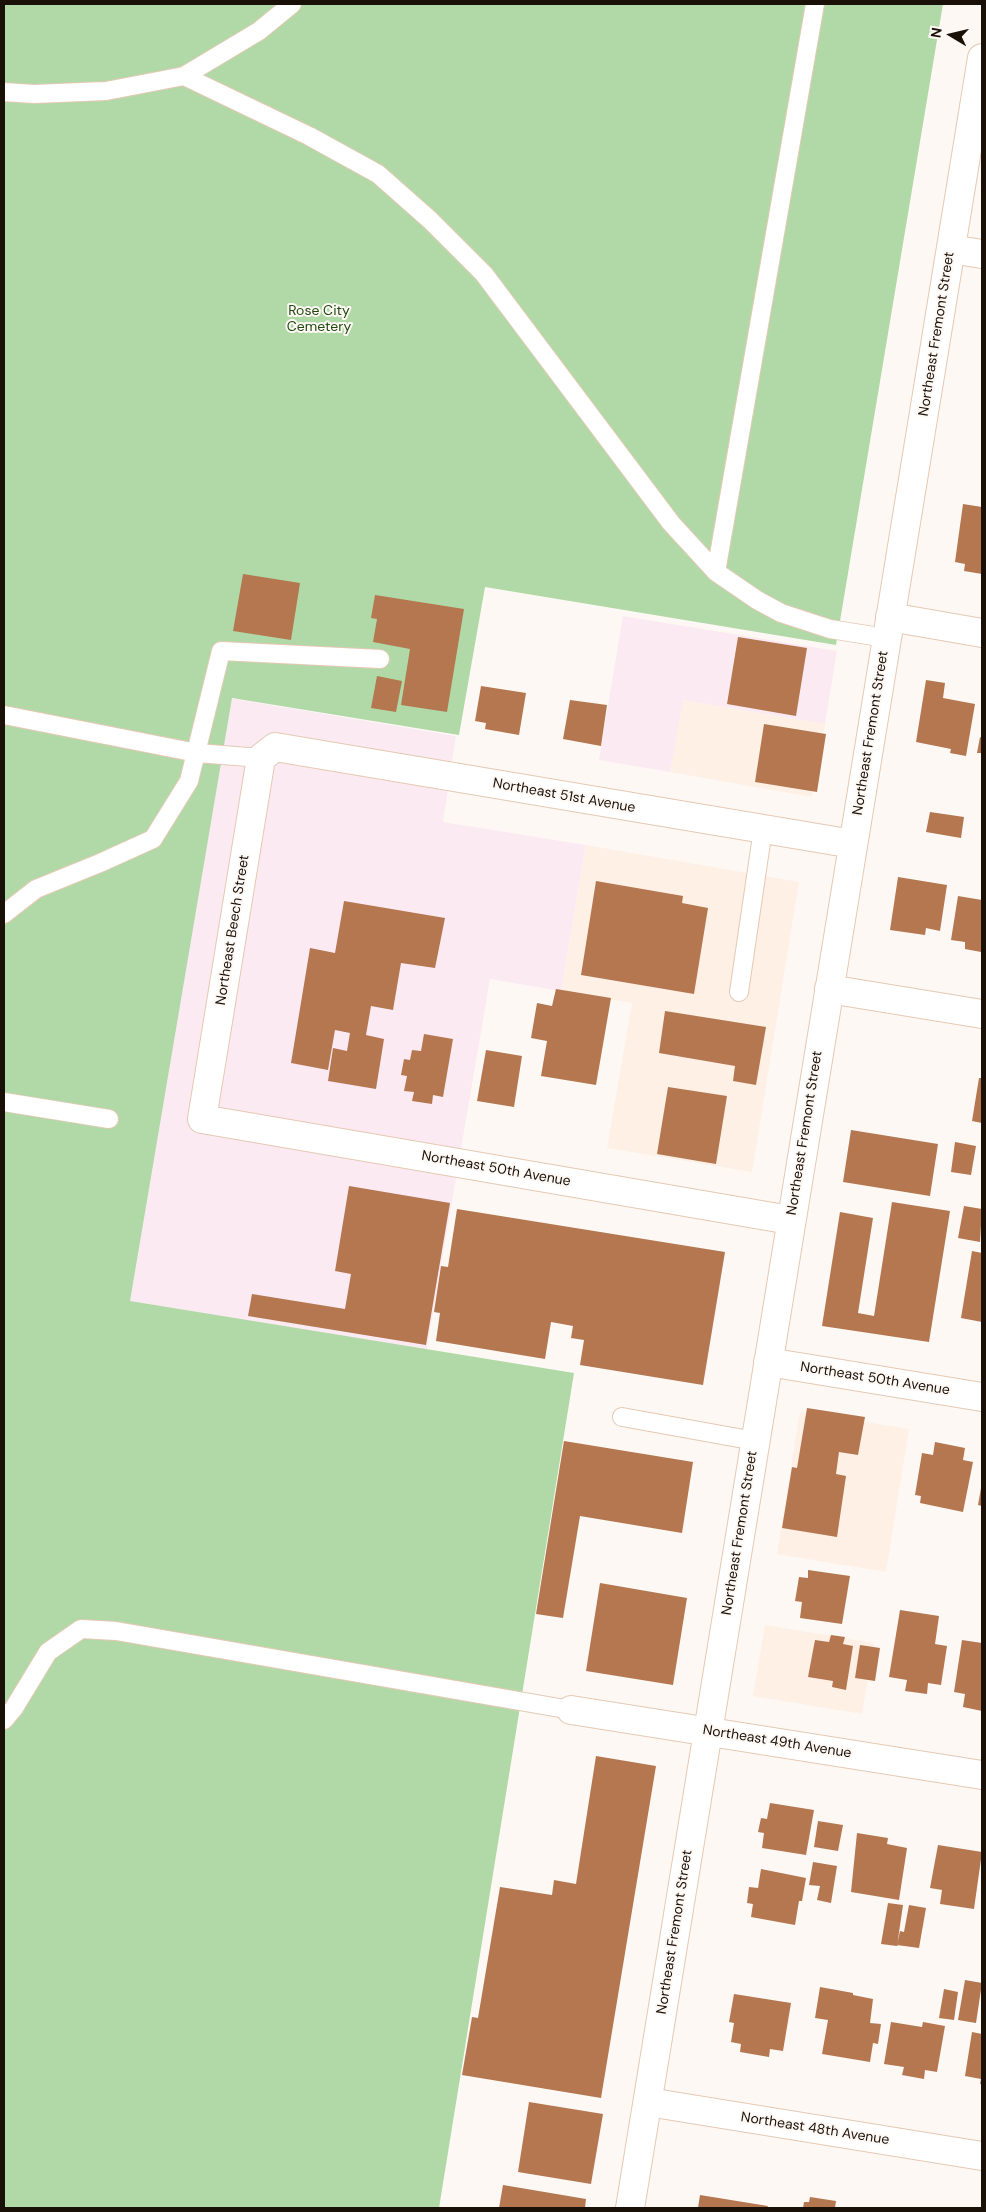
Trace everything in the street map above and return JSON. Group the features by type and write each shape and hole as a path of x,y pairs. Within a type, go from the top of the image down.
{"street":[{"name":"Northeast Fremont Street","path":"630,2208 790,1220 982,58"},
{"path":"951,249 982,254"},
{"path":"888,628 982,633"},
{"name":"Northeast 51st Avenue","path":"268,753 853,844"},
{"name":"Northeast Beech Street","path":"202,1119 268,753"},
{"path":"829,989 982,1014"},
{"name":"Northeast 50th Avenue","path":"202,1119 790,1220"},
{"name":"Northeast 50th Avenue","path":"768,1362 982,1396"},
{"name":"Northeast 49th Avenue","path":"571,1710 982,1775"},
{"name":"Northeast 48th Avenue","path":"648,2102 982,2156"}],"lane":[{"path":"4,92 34,94 106,91 184,76 259,31 292,4"},
{"path":"716,572 815,4"},
{"path":"184,76 309,136 378,174 430,220 484,274 672,523 716,572 745,593 781,613 830,629 888,628"},
{"path":"4,914 36,889 100,864 153,839 189,782 221,652 380,659"},
{"path":"4,715 197,753 268,753"},
{"path":"739,992 763,829"},
{"path":"4,1102 109,1119"},
{"path":"622,1417 755,1441"},
{"path":"4,1720 14,1708 48,1652 81,1629 116,1631 571,1710"}],"shaded area":[{"path":"623,616 837,651 825,724 683,700 670,772 599,760"},
{"path":"229,698 456,736 443,822 586,845 561,991 490,979 426,1354 127,1304"},
{"path":"682,700 825,724 812,797 670,772"},
{"path":"586,845 799,882 752,1172 607,1148 632,1003 561,991"},
{"path":"800,1411 909,1429 886,1572 777,1554"},
{"path":"765,1625 874,1643 862,1714 753,1696"}],"green space":[{"name":"Rose City Cemetery","path":"4,4 943,4 836,645 485,587 459,735 232,698 130,1301 574,1373 439,2208 4,2208"}],"building":[{"path":"963,504 982,507 982,574 964,571 965,564 955,562"},
{"path":"243,574 300,583 291,640 233,631"},
{"path":"375,595 464,609 447,712 401,705 410,649 373,642 377,619 371,618"},
{"path":"738,637 807,648 796,716 727,704"},
{"path":"377,676 402,681 396,712 371,708"},
{"path":"926,680 945,683 943,698 975,704 966,756 950,753 951,749 916,742"},
{"path":"481,686 526,693 519,735 485,729 486,723 475,721"},
{"path":"570,700 607,705 601,746 563,739"},
{"path":"764,724 826,734 817,792 755,782"},
{"path":"980,737 982,738 982,753 977,753"},
{"path":"930,812 964,817 961,838 926,832"},
{"path":"898,877 947,885 940,931 926,928 925,935 890,930"},
{"path":"596,881 683,896 682,903 708,908 694,994 581,975"},
{"path":"958,896 982,900 981,952 965,949 965,942 951,940"},
{"path":"344,901 445,918 435,968 401,963 393,1010 371,1006 366,1035 384,1039 376,1089 328,1081 333,1048 347,1051 350,1033 335,1030 328,1070 291,1063 310,948 335,953"},
{"path":"556,989 611,998 596,1085 541,1076 547,1041 531,1038 537,1003 552,1006"},
{"path":"665,1011 766,1027 756,1085 733,1081 735,1066 659,1053"},
{"path":"424,1034 453,1039 443,1097 433,1095 432,1104 412,1101 414,1092 404,1091 407,1076 401,1075 404,1059 410,1060 412,1050 421,1051"},
{"path":"486,1050 522,1056 514,1107 477,1101"},
{"path":"979,1078 982,1078 982,1123 972,1121"},
{"path":"668,1087 727,1096 716,1164 657,1154"},
{"path":"851,1130 938,1144 930,1196 843,1182"},
{"path":"955,1142 976,1146 971,1175 951,1172"},
{"path":"349,1186 450,1203 426,1345 248,1316 252,1294 345,1309 351,1274 335,1271"},
{"path":"892,1202 950,1211 929,1342 822,1326 840,1212 873,1218 858,1313 874,1316"},
{"path":"964,1206 982,1209 980,1242 958,1238"},
{"path":"457,1209 725,1252 703,1385 580,1365 584,1340 571,1338 573,1326 551,1322 545,1359 436,1341 440,1313 434,1312 441,1266 448,1267"},
{"path":"972,1251 982,1253 982,1322 961,1318"},
{"path":"807,1408 865,1417 858,1455 839,1452 836,1474 846,1476 837,1537 782,1528 792,1467 797,1468"},
{"path":"564,1441 693,1462 682,1533 580,1516 563,1618 536,1614"},
{"path":"935,1442 965,1448 963,1460 973,1462 963,1512 920,1503 921,1496 915,1495 922,1453 933,1455"},
{"path":"982,1488 982,1506 978,1505"},
{"path":"808,1570 850,1576 842,1624 800,1618 802,1602 795,1601 799,1577 808,1578"},
{"path":"600,1583 687,1598 673,1685 586,1671"},
{"path":"900,1610 939,1616 935,1644 947,1646 941,1685 928,1683 927,1694 905,1691 907,1680 889,1677"},
{"path":"831,1635 845,1637 843,1644 853,1646 846,1690 832,1687 833,1681 808,1677 815,1640 829,1642"},
{"path":"962,1640 982,1643 982,1711 963,1707 965,1694 954,1692"},
{"path":"860,1645 880,1648 875,1681 855,1678"},
{"path":"596,1756 656,1766 601,2098 462,2075 472,2017 478,2018 500,1887 552,1895 554,1880 576,1884"},
{"path":"770,1803 814,1810 806,1855 762,1848 764,1833 758,1832 761,1818 767,1819"},
{"path":"818,1821 843,1825 838,1851 814,1847"},
{"path":"857,1833 888,1838 887,1844 907,1848 899,1900 851,1892"},
{"path":"938,1845 982,1852 974,1909 940,1904 942,1890 930,1888"},
{"path":"813,1862 837,1866 831,1903 817,1900 820,1886 809,1885"},
{"path":"761,1869 806,1878 802,1901 799,1901 795,1925 751,1917 753,1904 747,1903 749,1887 758,1888"},
{"path":"888,1903 903,1905 897,1946 881,1944"},
{"path":"909,1905 926,1908 919,1948 897,1945 900,1931 904,1932"},
{"path":"965,1980 982,1983 976,2023 958,2020"},
{"path":"820,1987 873,1999 870,2023 881,2024 878,2044 873,2043 870,2062 822,2054 828,2020 815,2018"},
{"path":"944,1989 958,1992 954,2020 939,2018"},
{"path":"734,1994 791,2003 783,2051 770,2049 769,2057 740,2052 741,2044 731,2042 734,2023 729,2022"},
{"path":"891,2022 922,2027 923,2022 945,2026 937,2072 925,2070 924,2079 902,2075 904,2067 884,2064"},
{"path":"972,2032 982,2034 982,2084 980,2084 981,2079 965,2076"},
{"path":"529,2102 603,2114 591,2184 518,2172"},
{"path":"503,2185 586,2199 585,2208 499,2208"},
{"path":"700,2195 768,2206 767,2208 698,2208"},
{"path":"810,2197 836,2201 835,2208 803,2208 804,2202 809,2202"}]}
